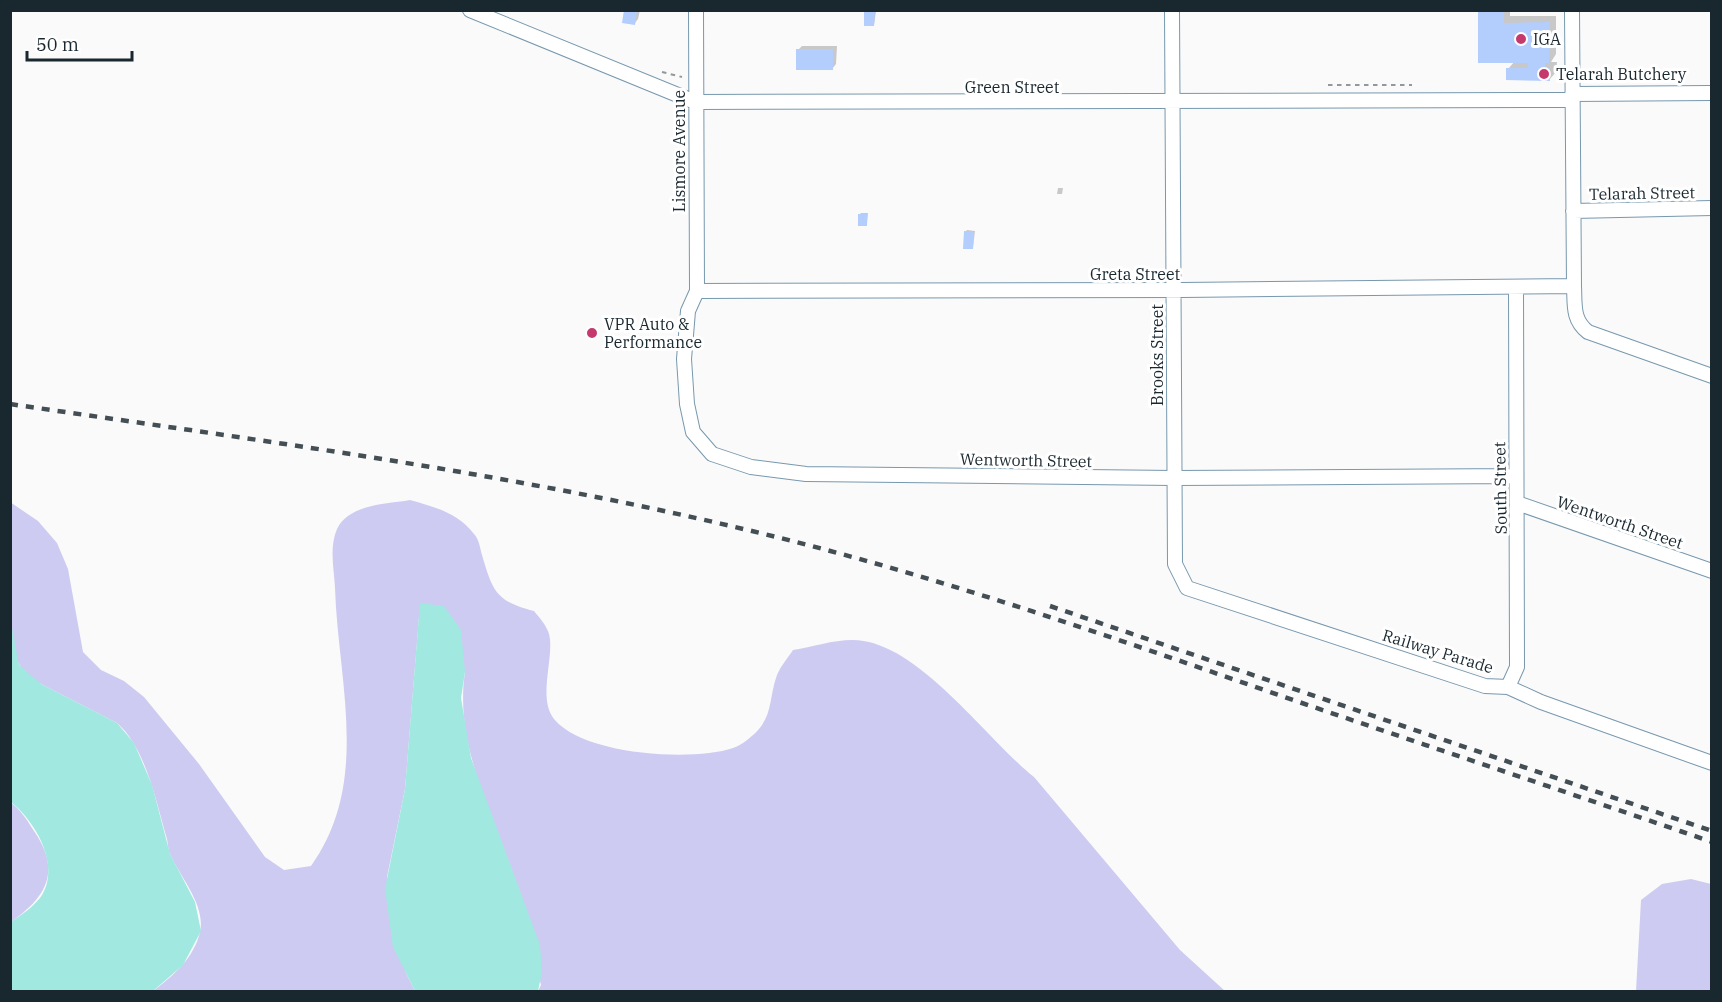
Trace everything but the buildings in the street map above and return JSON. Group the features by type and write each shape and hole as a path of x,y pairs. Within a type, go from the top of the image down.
{"street":[{"name":"Green Street","path":"470,10 498,16 695,102 1173,103 1712,93"},
{"name":"Lismore Avenue","path":"696,10 697,291"},
{"name":"Brooks Street","path":"1172,10 1175,564 1187,588"},
{"path":"1572,10 1574,286 1575,315 1579,326 1588,332 1712,376"},
{"name":"Telarah Street","path":"1573,212 1712,208"},
{"name":"Greta Street","path":"697,291 1574,286"},
{"name":"South Street","path":"1508,687 1517,667 1516,288"},
{"name":"Wentworth Street","path":"697,291 688,311 684,359 687,404 693,432 712,454 751,466 806,474 1174,478 1515,476"},
{"name":"Wentworth Street","path":"1517,503 1712,571"},
{"name":"Railway Parade","path":"1187,588 1485,686 1508,687 1541,702 1712,763"}],"shaded area":[{"path":"410,500 445,512 468,527 477,538 489,578 498,593 511,603 534,611 543,622 548,631 550,643 547,689 549,710 554,719 568,731 588,741 613,748 666,754 715,752 733,748 751,737 763,723 769,711 777,674 793,650 852,640 876,644 901,656 949,694 1034,777 1180,950 1225,991 538,991 541,985 522,900 472,759 463,701 465,672 419,617 405,789 387,877 406,973 415,991 153,991 175,973 193,950 200,932 199,912 192,893 170,854 149,777 136,746 117,723 41,684 26,674 20,666 15,652 10,611 10,502 38,521 57,543 68,569 83,652 101,670 124,681 144,697 199,764 265,857 284,870 311,866 329,834 340,800 346,766 345,695 333,558 333,543 337,529 350,514 359,510 380,504"},
{"path":"420,603 444,606 461,630 465,672 461,698 471,758 540,945 542,972 538,991 415,991 393,947 385,889 405,789"},
{"path":"11,623 19,665 41,684 117,723 134,743 152,785 170,854 195,902 201,931 183,965 153,991 11,991 11,922 40,898 46,886 48,873 47,859 37,833 11,802"},
{"path":"10,802 24,815 34,831 47,859 48,871 41,893 23,913 11,922"},
{"path":"1691,879 1711,884 1711,991 1636,991 1641,900 1662,884"}],"railway":[{"path":"10,404 293,445 481,476 667,512 825,549 952,586 1079,627 1712,842"},
{"path":"1050,606 1712,831"}],"place":[{"name":"IGA","path":"1521,39"},
{"name":"Telarah Butchery","path":"1544,74"},
{"name":"VPR Auto & Performance","path":"592,333"}]}
